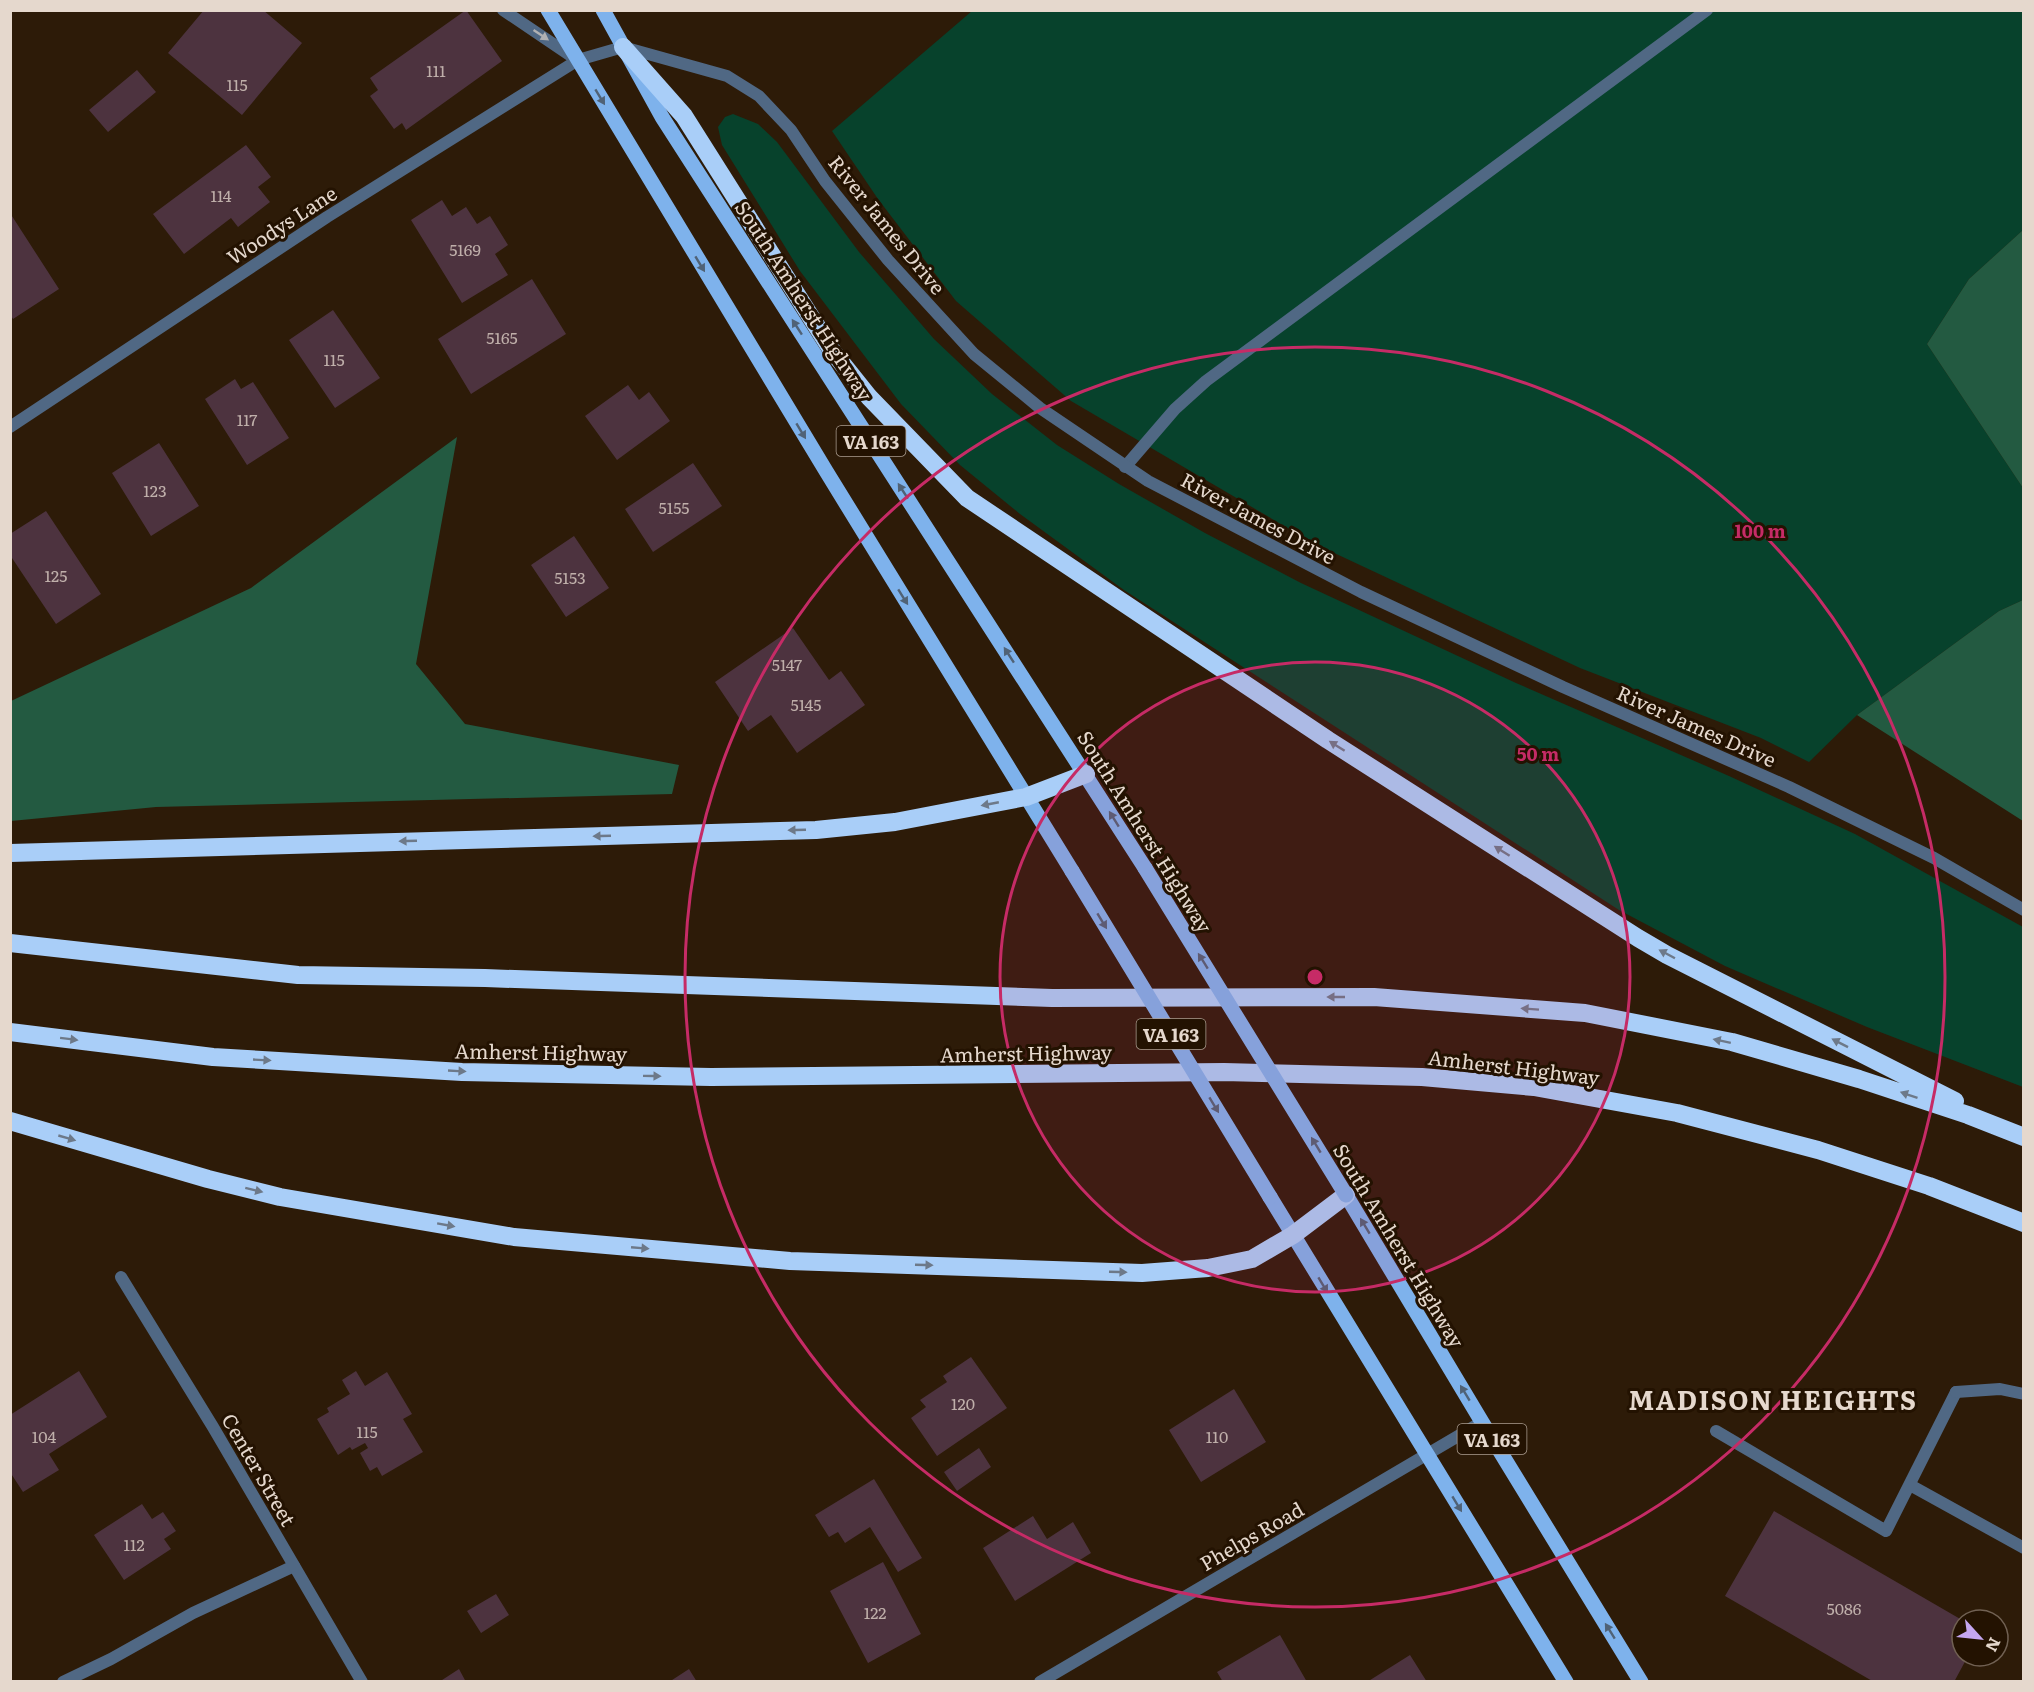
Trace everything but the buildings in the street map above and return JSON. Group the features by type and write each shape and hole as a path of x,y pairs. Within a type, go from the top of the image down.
{"highway":[{"path":"623,47 684,116 833,352 869,397 967,498 1328,740 1638,938 1667,955 2024,1136"},
{"path":"10,853 816,830 895,822 1026,797 1086,774"},
{"path":"10,943 298,975 485,978 1052,998 1374,997 1586,1013 1732,1042 1859,1079 2024,1136"},
{"name":"Amherst Highway","path":"10,1032 213,1057 462,1072 711,1077 1224,1072 1422,1077 1534,1087 1677,1113 1818,1150 1929,1186 2024,1223"},
{"path":"10,1122 208,1179 280,1197 514,1237 790,1261 1142,1273 1208,1268 1252,1258 1293,1235 1346,1195"}],"main road":[{"name":"VA 163","path":"548,10 826,471 1566,1682"},
{"name":"South Amherst Highway","path":"603,10 662,117 1145,868 1641,1682"}],"street":[{"path":"503,10 578,60 623,47"},
{"path":"1125,467 1175,409 1206,381 1707,10"},
{"name":"River James Drive","path":"623,47 727,76 759,96 791,130 825,181 888,260 974,354 1040,408 1125,467 1361,592 1563,687 1789,787 1934,858 2024,910"},
{"name":"Woodys Lane","path":"10,427 327,217 578,60"},
{"name":"Center Street","path":"121,1277 213,1427 362,1682"},
{"path":"1716,1431 1886,1531 1956,1392 2000,1389 2024,1394"},
{"name":"Phelps Road","path":"1040,1682 1482,1422"},
{"path":"1910,1485 2024,1548"},
{"path":"63,1682 111,1659 193,1613 294,1566"}],"green space":[{"path":"972,11 2023,11 2023,230 1969,279 1927,344 2023,488 2023,600 1999,611 1857,715 1809,762 1761,738 1580,668 1315,544 1071,401 956,301 878,199 832,131"},
{"path":"733,114 758,124 777,142 859,252 934,339 992,394 1057,445 1119,484 1205,533 1301,583 1516,683 1855,834 2023,927 2023,1087 1867,1027 1725,966 1619,910 1124,590 1020,514 960,465 901,404 800,271 722,145 718,127 725,117"},
{"path":"2023,230 2023,488 1927,344 1969,279"},
{"path":"457,437 416,664 465,724 679,765 672,794 156,807 11,821 11,701 251,588"},
{"path":"2023,600 2023,821 1857,715 1999,611"}],"district":[{"name":"MADISON HEIGHTS","path":"1773,1398"}]}
